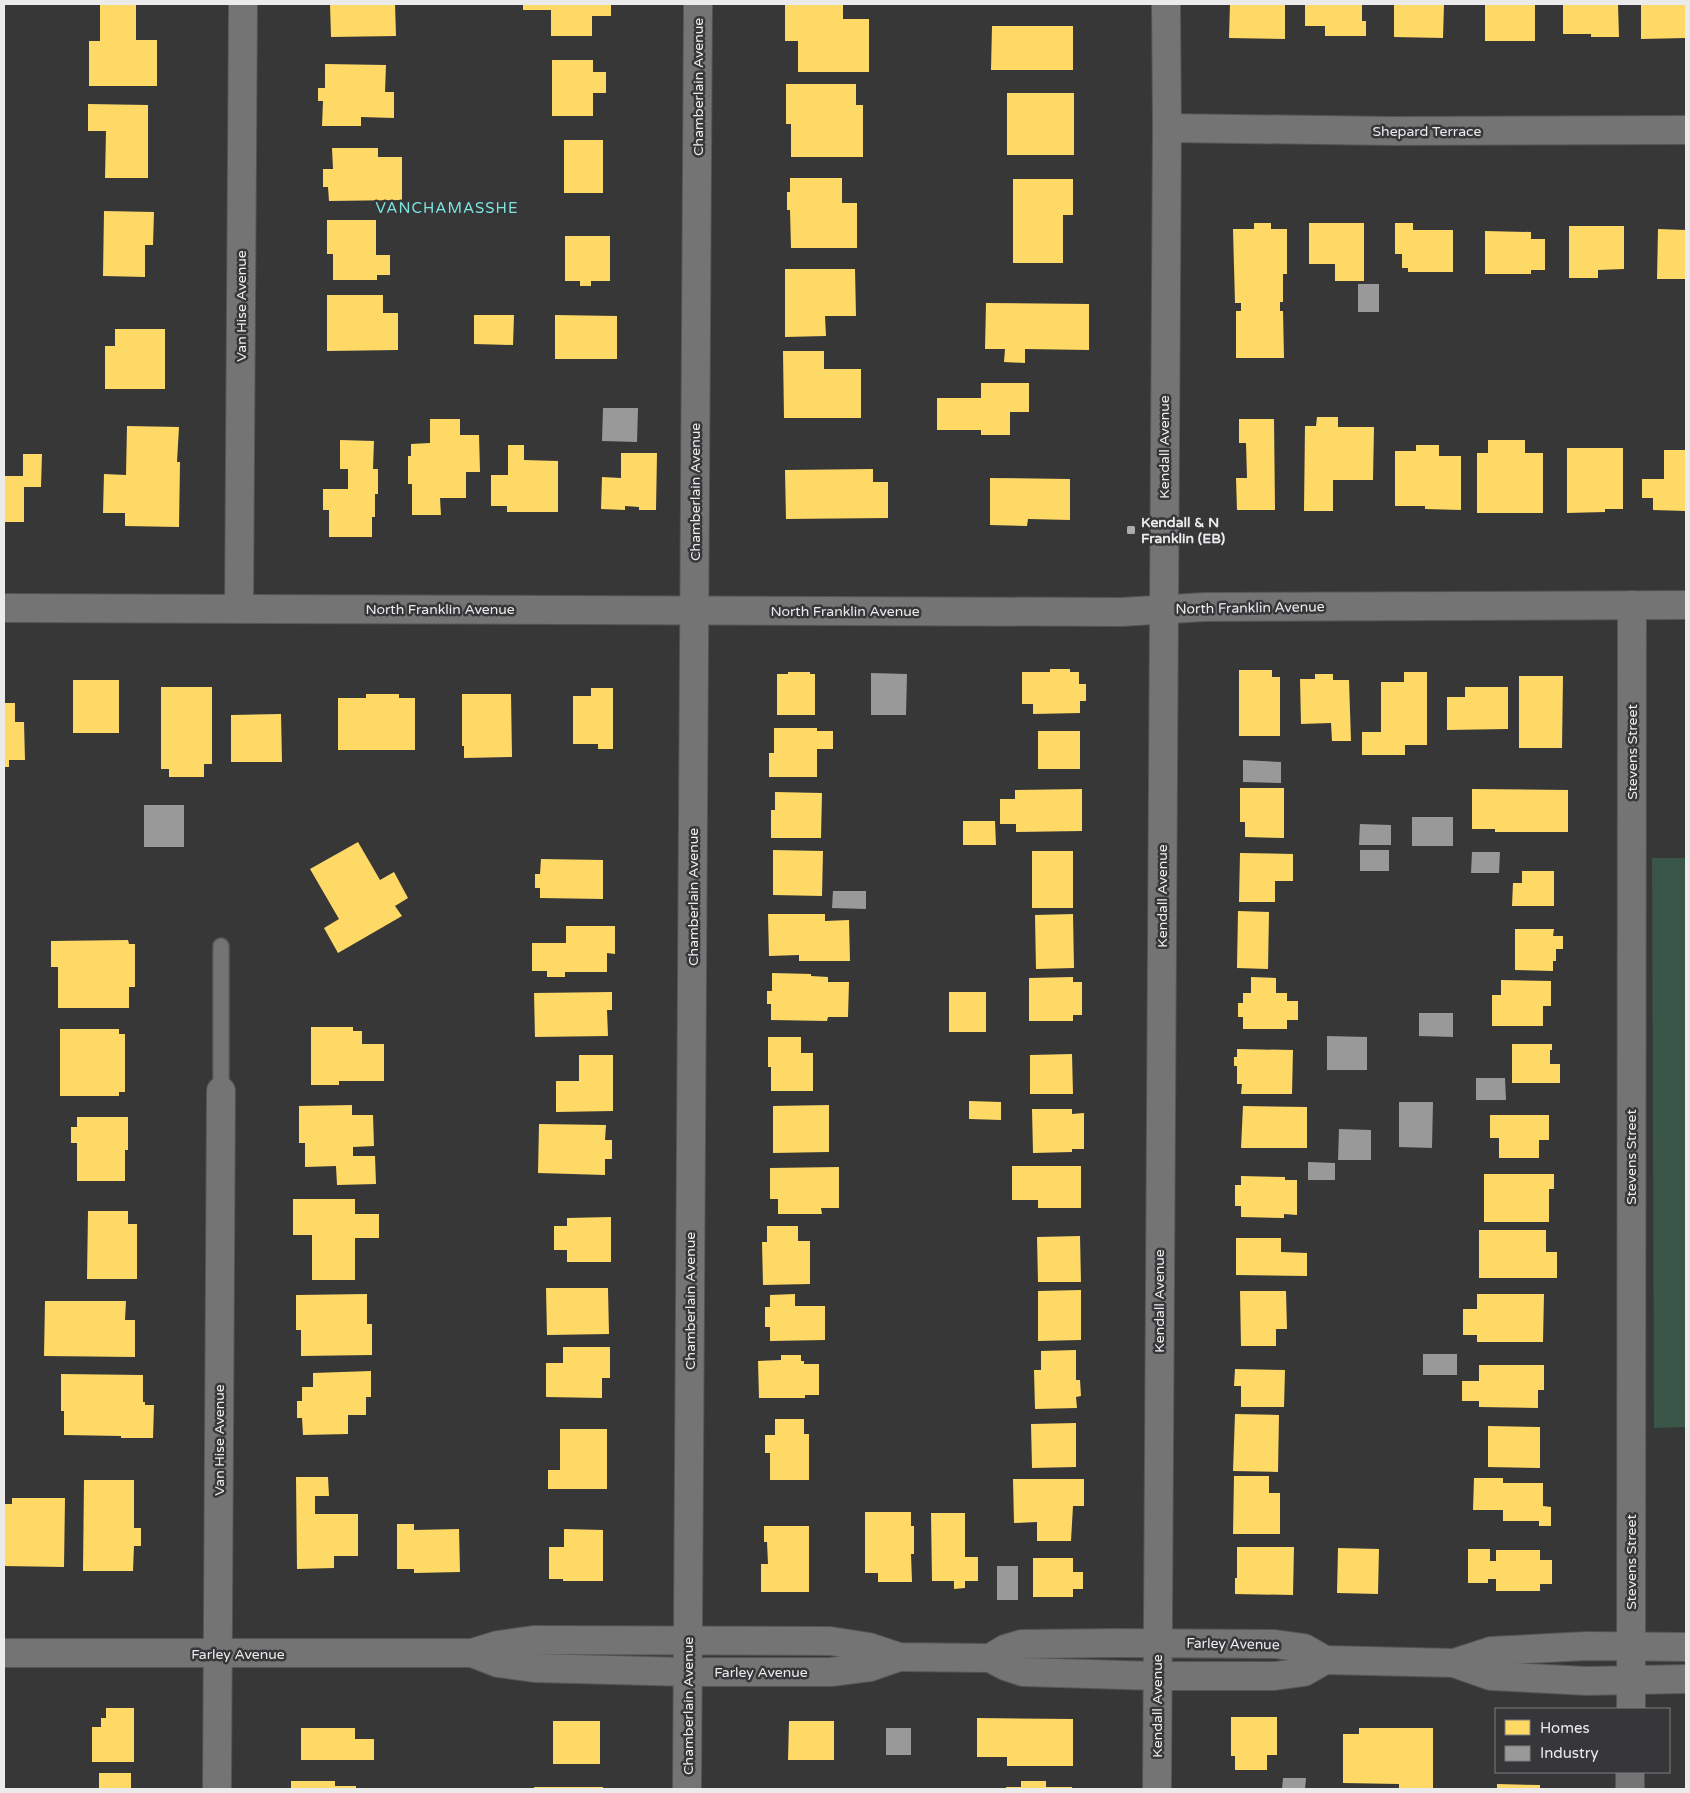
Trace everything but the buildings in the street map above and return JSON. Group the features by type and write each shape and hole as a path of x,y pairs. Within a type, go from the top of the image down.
{"street":[{"name":"Van Hise Avenue","path":"239,609 243,4"},
{"name":"Chamberlain Avenue","path":"687,1789 698,4"},
{"name":"Kendall Avenue","path":"1157,1789 1167,128 1166,4"},
{"name":"Shepard Terrace","path":"1167,128 1392,131 1686,130"},
{"name":"Stevens Street","path":"1631,1708 1632,605"},
{"name":"North Franklin Avenue","path":"4,608 1121,612 1215,607 1686,605"},
{"name":"Van Hise Avenue","path":"217,1789 221,1091"},
{"name":"Farley Avenue","path":"4,1653 472,1654 498,1645 533,1640 830,1641 869,1647 899,1657 990,1658 1005,1666 1023,1672 1157,1676 1275,1676 1304,1672 1325,1660"},
{"name":"Farley Avenue","path":"990,1658 1005,1649 1022,1644 1274,1644 1304,1648 1325,1660 1454,1663 1491,1676 1587,1681 1686,1679"},
{"name":"Farley Avenue","path":"1454,1663 1491,1650 1686,1646"},
{"name":"Farley Avenue","path":"472,1654 498,1663 534,1668 688,1672 832,1672 870,1667 899,1657"},
{"path":"1630,1773 1630,1789"}],"lane":[{"path":"221,946 221,1091"}],"green space":[{"path":"1652,858 1686,858 1686,1427 1654,1428"}],"place":[{"name":"Kendall & N Franklin (EB)","path":"1131,530"}],"district":[{"name":"VANCHAMASSHE","path":"447,208"}]}
